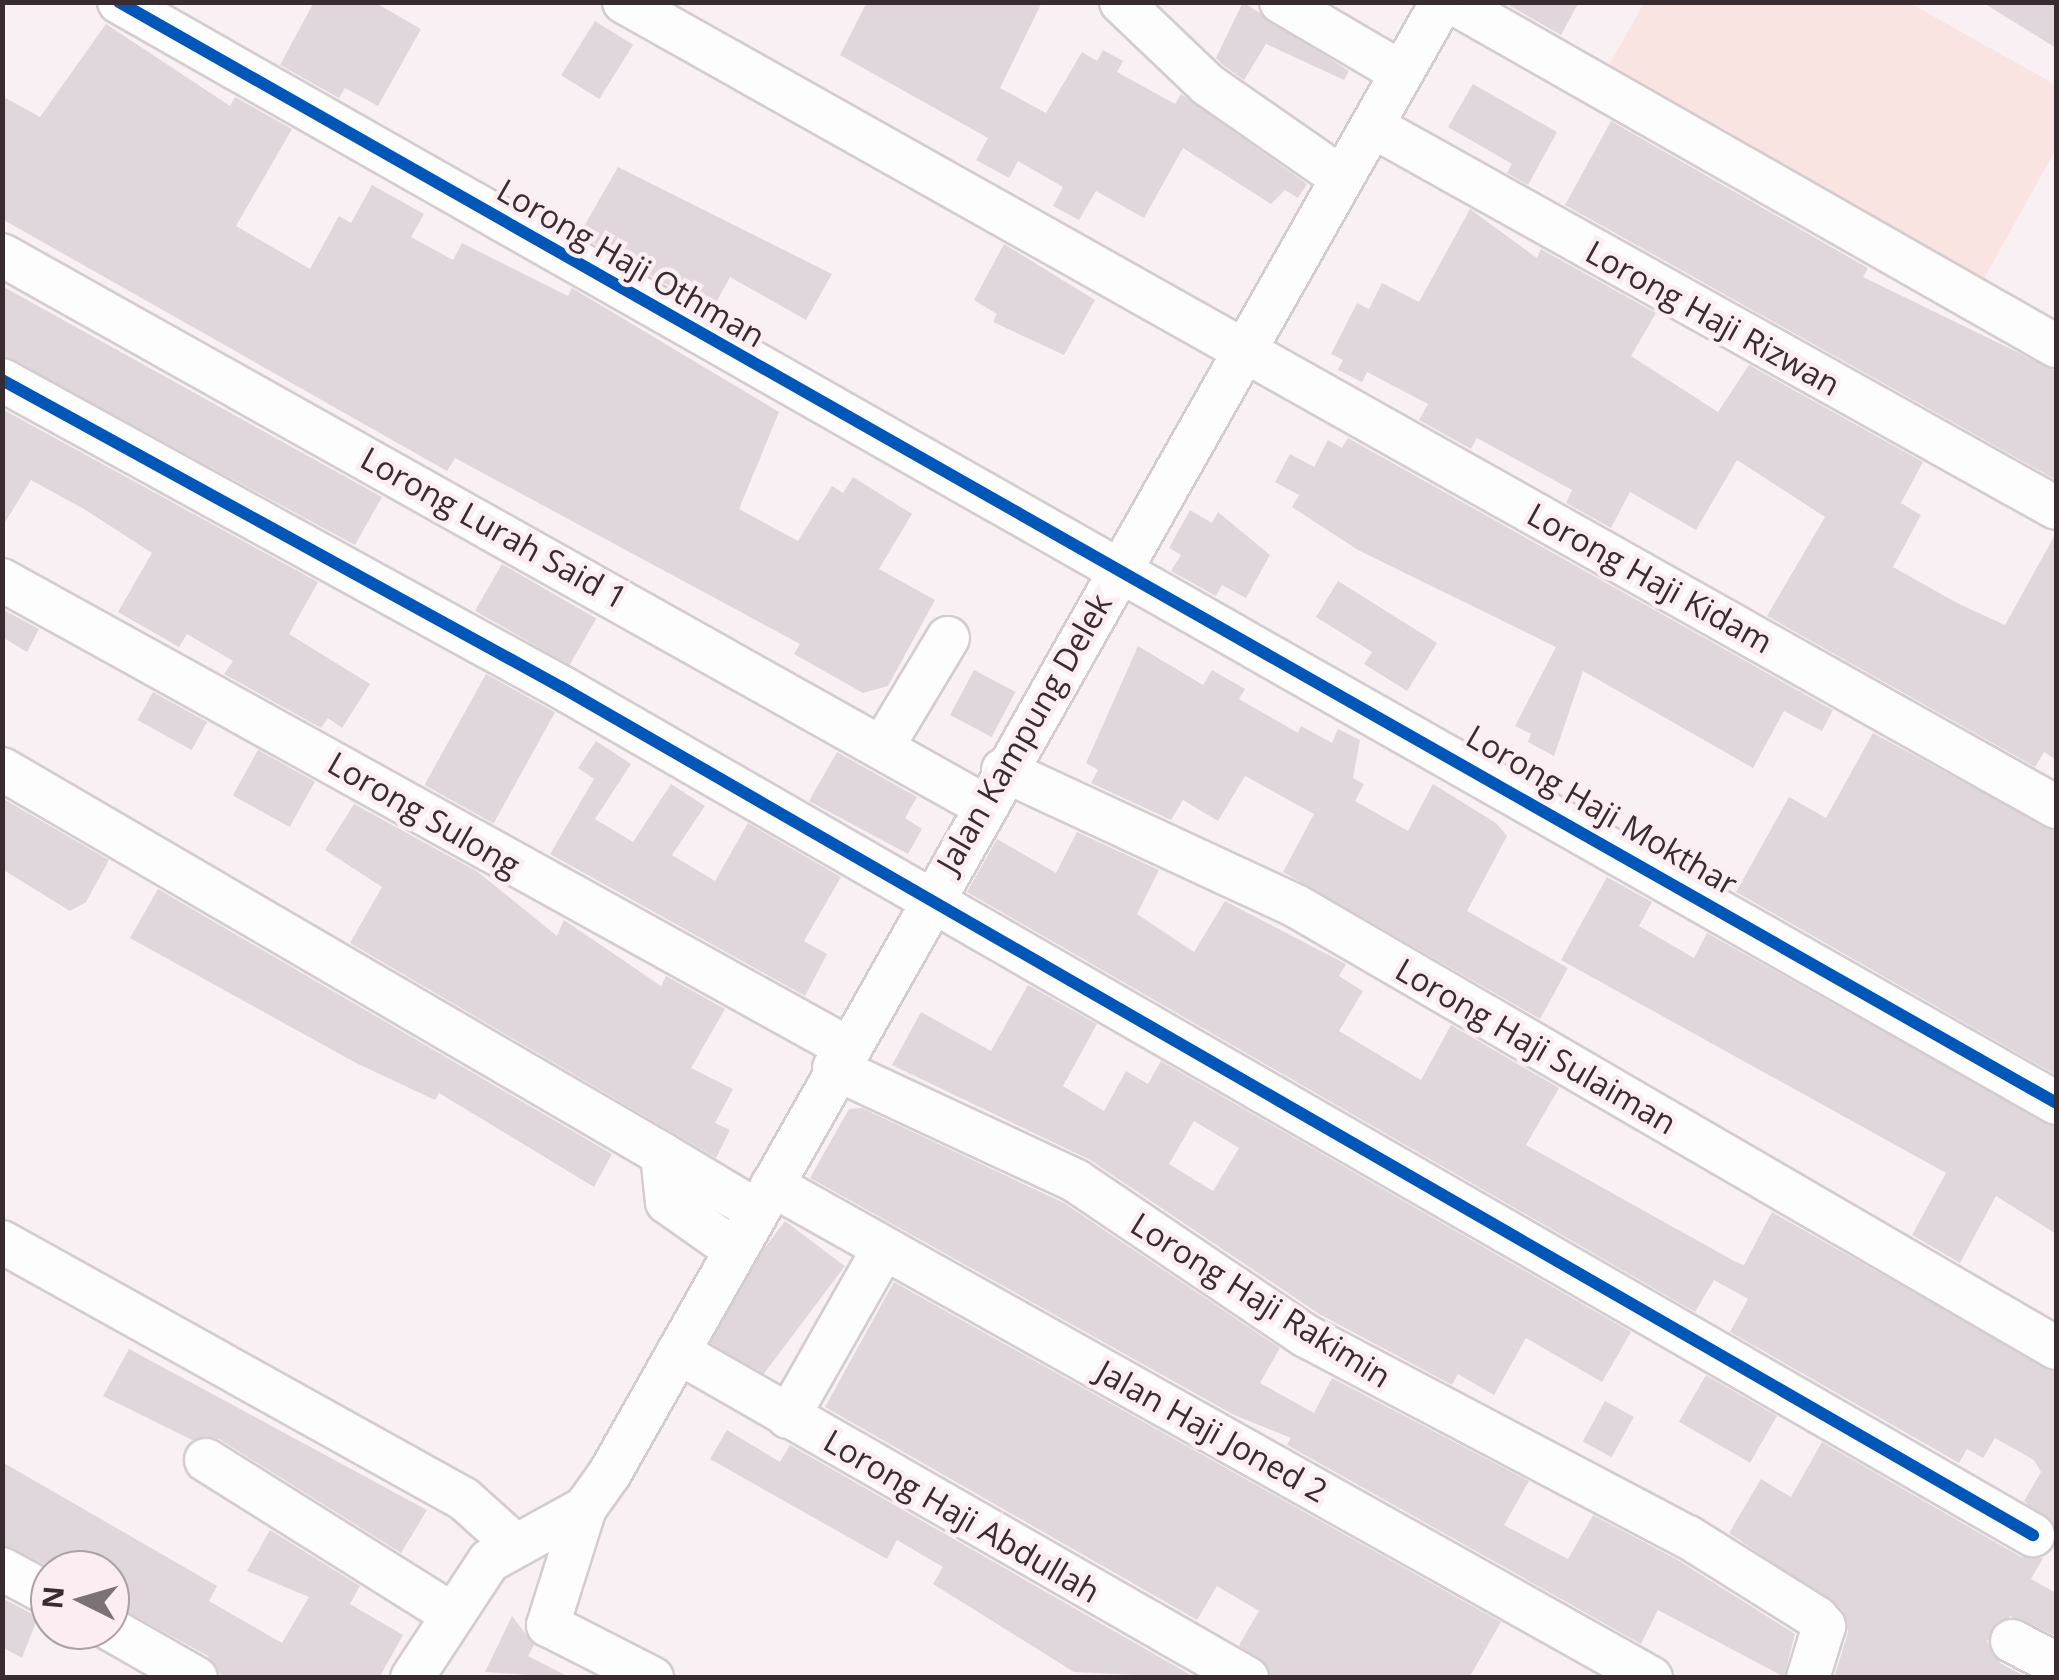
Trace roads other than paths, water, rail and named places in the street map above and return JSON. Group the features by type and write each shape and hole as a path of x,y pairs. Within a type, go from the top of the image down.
{"street":[{"name":"Lorong Haji Othman","path":"119,2 1116,571"},
{"name":"Lorong Haji Kidam","path":"624,2 2056,806"},
{"path":"1121,2 1208,85 1342,178"},
{"path":"1281,2 1402,74"},
{"name":"Jalan Kampung Delek","path":"652,1678 548,1625 585,1508 678,1352 840,1058 1442,2"},
{"path":"1452,2 2056,346"},
{"name":"Lorong Haji Rizwan","path":"1372,126 2056,508"},
{"name":"Lorong Lurah Said 1","path":"2,255 883,746 993,788"},
{"path":"2,380 561,687 927,905 2033,1535"},
{"name":"Lorong Haji Mokthar","path":"1116,571 2056,1103"},
{"name":"Lorong Sulong","path":"2,580 840,1058"},
{"path":"883,746 948,638"},
{"name":"Jalan Haji Joned 2","path":"2,769 662,1154 884,1248 1651,1678"},
{"name":"Lorong Haji Sulaiman","path":"993,788 1296,906 2056,1348"},
{"name":"Lorong Haji Rakimin","path":"840,1058 1076,1181 1306,1336 1736,1568 1824,1626 1808,1678"},
{"path":"662,1154 667,1202 735,1250"},
{"path":"2,1242 464,1499 514,1544"},
{"path":"788,1417 884,1248"},
{"name":"Lorong Haji Abdullah","path":"678,1352 1247,1678"},
{"path":"206,1460 448,1612"},
{"path":"412,1678 448,1612 514,1544 585,1508"},
{"path":"2,1569 30,1585"},
{"path":"130,1640 196,1678"},
{"path":"2012,1641 2056,1664"}]}
